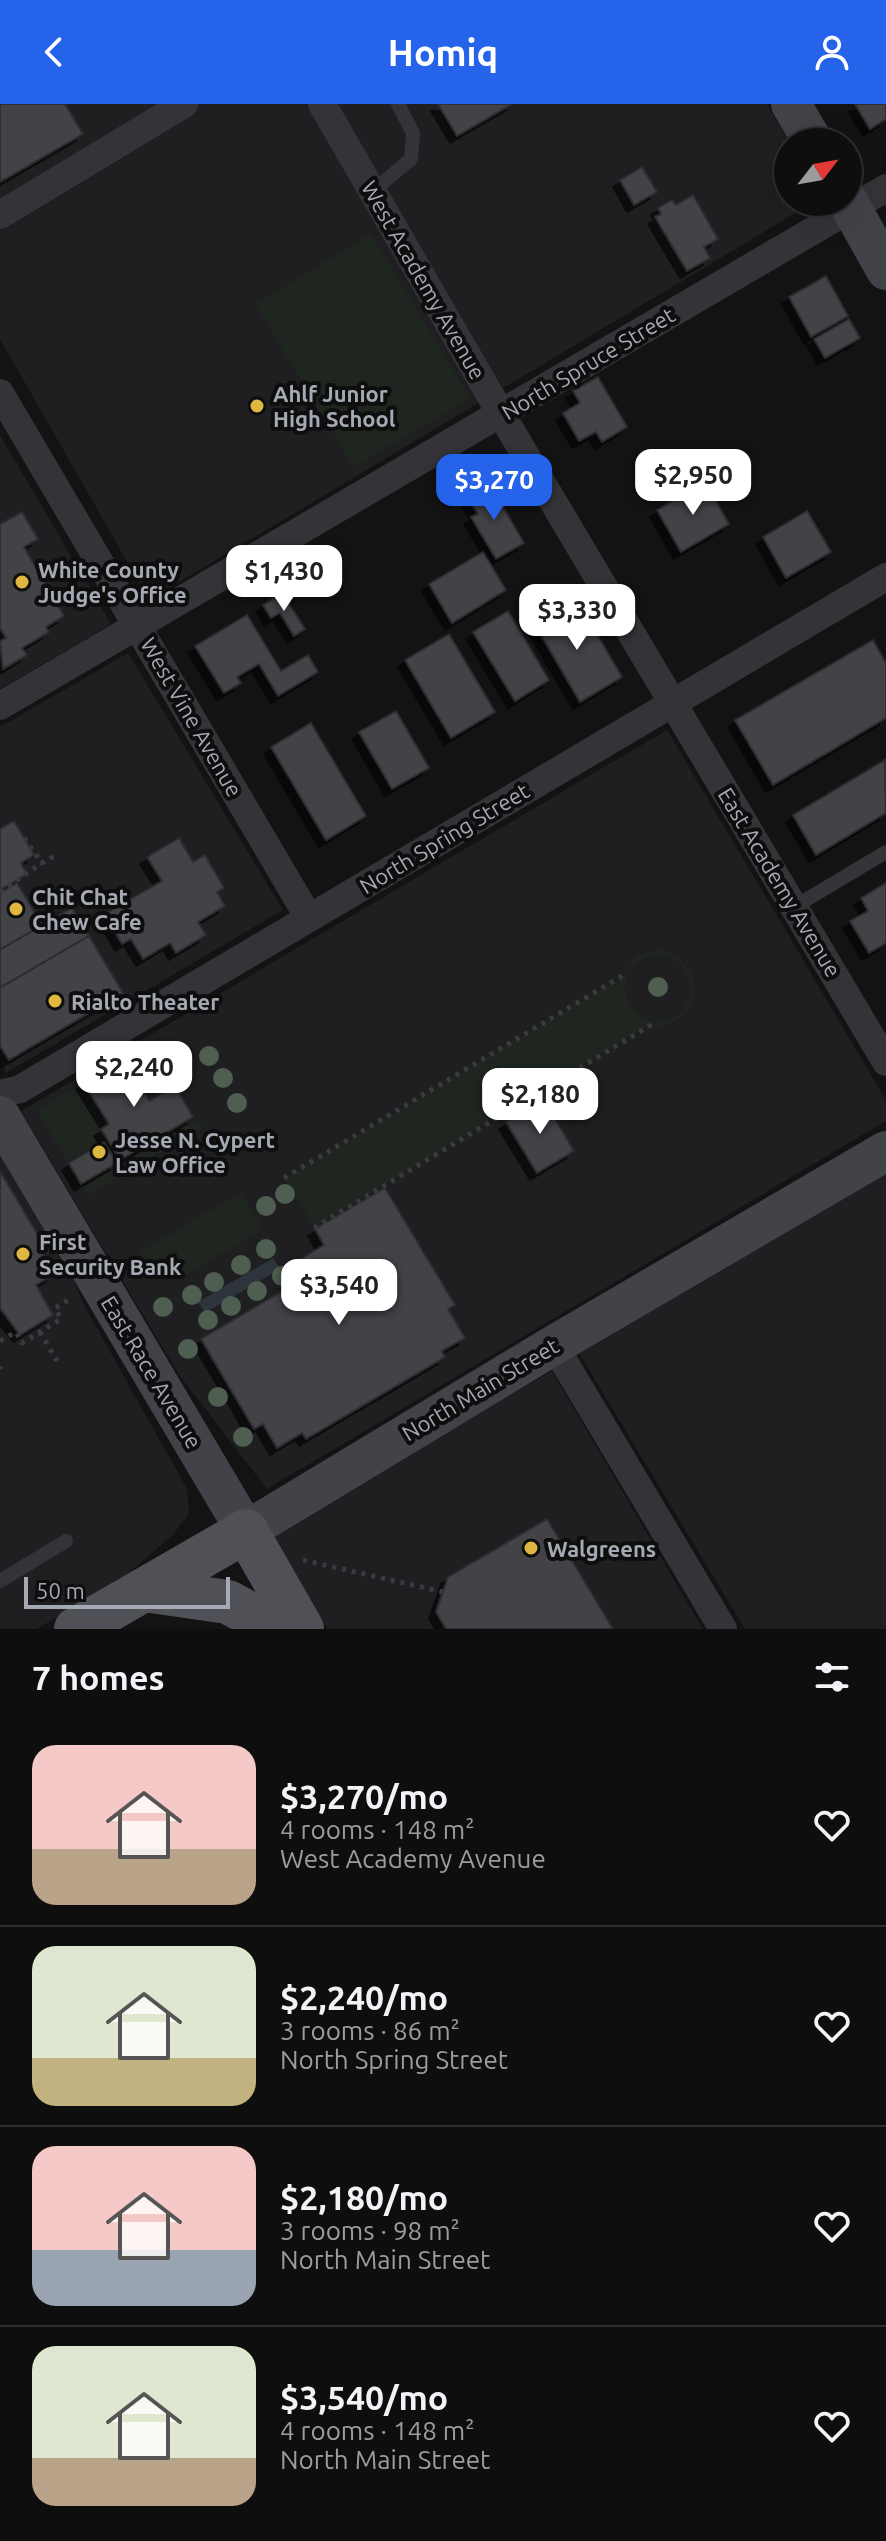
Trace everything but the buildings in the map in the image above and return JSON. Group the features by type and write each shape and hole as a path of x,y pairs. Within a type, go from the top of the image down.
{"main road":[{"name":"North Main Street","path":"76,1629 246,1531"},
{"name":"East Race Avenue","path":"246,1531 302,1629"},
{"path":"144,1590 196,1595 228,1602 277,1629"}],"street":[{"path":"0,215 184,104"},
{"name":"West Academy Avenue","path":"322,104 501,414 674,702"},
{"path":"791,104 805,128"},
{"name":"North Spruce Street","path":"862,199 886,188"},
{"name":"North Spruce Street","path":"0,706 501,414 832,216"},
{"path":"856,216 886,270"},
{"name":"West Vine Avenue","path":"0,393 309,918"},
{"name":"North Spring Street","path":"0,1094 20,1089 886,577"},
{"name":"East Academy Avenue","path":"674,702 886,1062"},
{"name":"East Race Avenue","path":"0,1116 246,1531"},
{"name":"North Main Street","path":"246,1531 554,1345 886,1151"},
{"path":"554,1345 723,1629"}],"lane":[{"path":"373,191 411,159 413,133 398,104"},
{"path":"794,907 886,852"},
{"path":"0,1581 66,1541"}],"path":[{"path":"24,838 42,863"},
{"path":"0,892 57,854"},
{"path":"284,1178 627,973"},
{"path":"314,1228 656,1022"},
{"path":"0,1341 16,1332 22,1343 61,1319 55,1308 76,1296"},
{"path":"40,1332 57,1361"},
{"path":"299,1559 443,1592"}],"shaded area":[{"name":"Ahlf Junior High School","path":"0,104 767,104 781,128 774,128 774,216 791,216 149,600 0,339"},
{"path":"371,234 470,398 354,467 255,304"},
{"path":"0,435 111,624 0,689"},
{"path":"128,653 283,910 6,1073 0,1062 0,727"},
{"path":"667,730 886,1100 886,1121 267,1489 179,1375 21,1111"},
{"path":"659,950 676,957 687,967 693,980 694,993 691,1006 682,1016 669,1024 651,1026 680,1013 690,995 690,985 682,966 665,956 644,958 623,975 636,957"},
{"path":"627,974 625,990 629,1005 640,1015 655,1021 314,1227 285,1179"},
{"path":"82,1083 106,1123 99,1128 105,1139 67,1161 37,1110"},
{"path":"198,1120 203,1128 88,1195 83,1187"},
{"path":"0,1147 65,1258 84,1305 187,1489 189,1513 173,1535 127,1574 37,1629 0,1629"},
{"path":"886,1167 886,1629 745,1629 577,1350"},
{"path":"241,1192 263,1229 175,1282 181,1274 179,1261 170,1256 161,1257 153,1268 155,1277 140,1252"},
{"path":"273,1258 280,1269 205,1313 198,1302"},
{"path":"552,1371 703,1629 327,1629 272,1535"}],"place":[{"name":"Ahlf Junior High School","path":"257,406"},
{"name":"White County Judge's Office","path":"22,582"},
{"name":"Chit Chat Chew Cafe","path":"16,909"},
{"name":"Rialto Theater","path":"55,1001"},
{"name":"Jesse N. Cypert Law Office","path":"99,1152"},
{"name":"First Security Bank","path":"23,1254"},
{"name":"Walgreens","path":"531,1548"}]}
